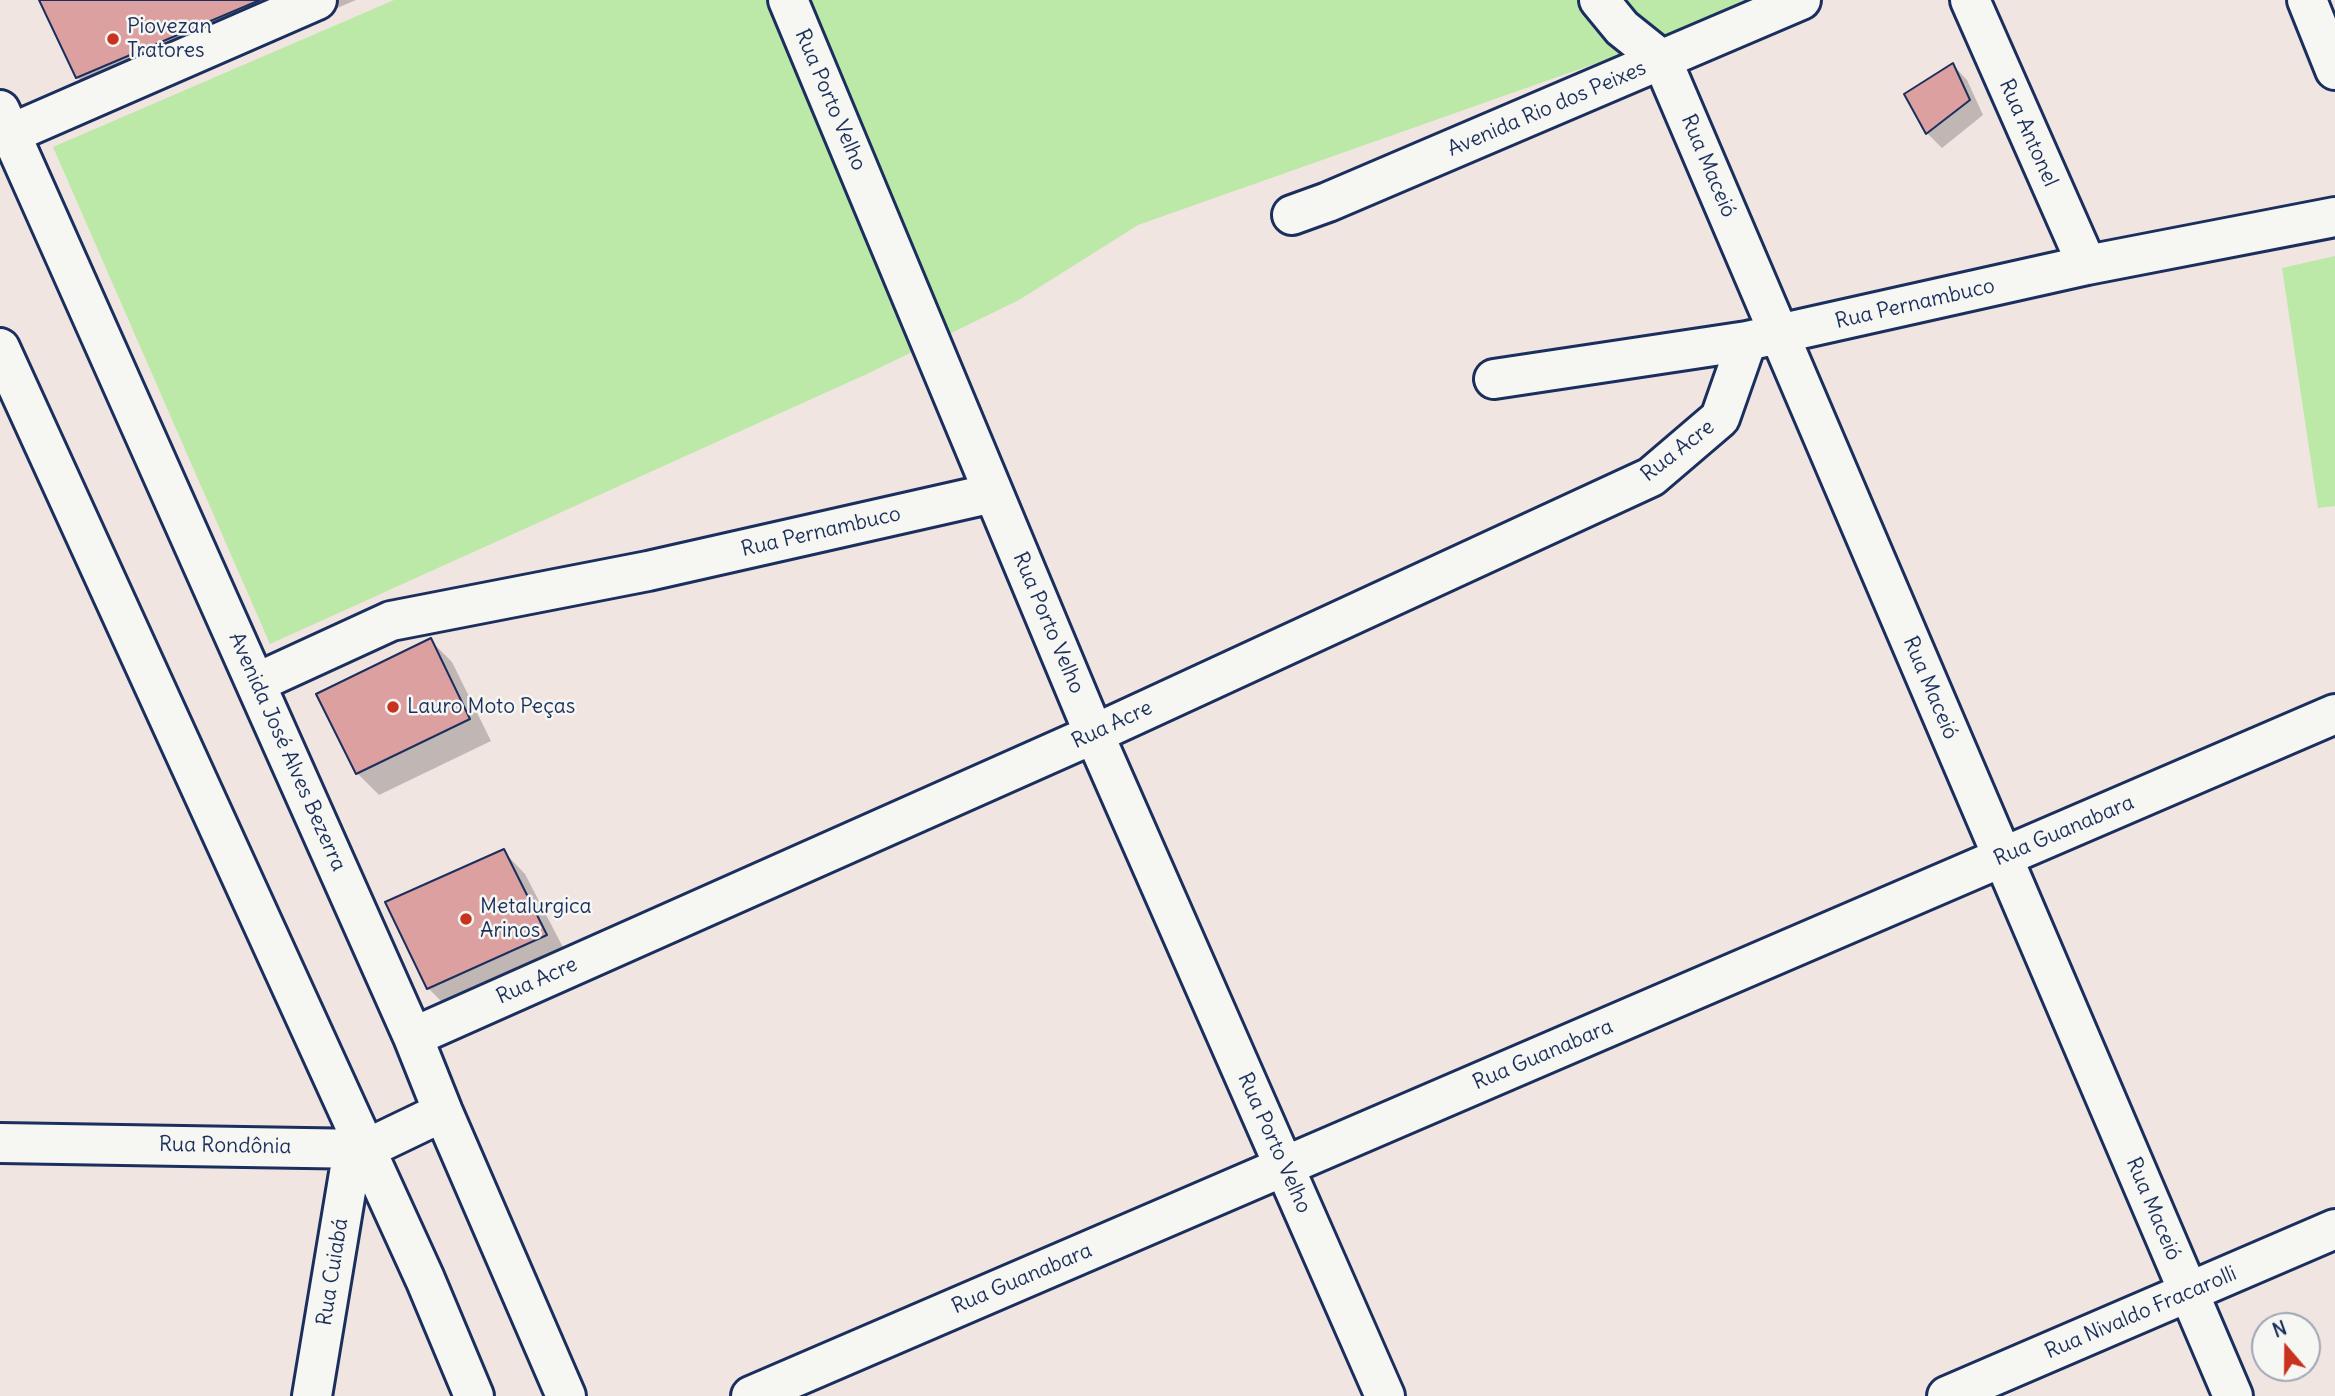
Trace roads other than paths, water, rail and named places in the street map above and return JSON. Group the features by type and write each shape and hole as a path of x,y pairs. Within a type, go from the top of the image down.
{"street":[{"path":"5,122 317,0"},
{"name":"Rua Porto Velho","path":"788,0 1094,734 1385,1396"},
{"name":"Rua Maceió","path":"1600,0 1622,28 1662,60 1763,337 2003,857 2232,1396"},
{"name":"Avenida Rio dos Peixes","path":"1292,215 1801,0"},
{"name":"Rua Antonel","path":"1970,0 2087,265"},
{"path":"2307,0 2335,70"},
{"name":"Avenida José Alves Bezerra","path":"5,122 413,1037 566,1396"},
{"name":"Rua Pernambuco","path":"1494,379 1763,337 2087,265 2335,217"},
{"name":"Rua Acre","path":"413,1037 1094,734 1651,477 1720,418 1763,337"},
{"path":"0,348 359,1149 425,1279 474,1396"},
{"name":"Rua Pernambuco","path":"256,683 391,621 648,571 993,493"},
{"name":"Rua Guanabara","path":"751,1396 2335,714"},
{"name":"Rua Rondônia","path":"0,1143 359,1149 443,1112"},
{"name":"Rua Cuiabá","path":"312,1396 359,1149"},
{"name":"Rua Nivaldo Fracarolli","path":"1947,1396 2335,1229"}],"place":[{"name":"Piovezan Tratores","path":"113,39"},
{"name":"Lauro Moto Peças","path":"393,707"},
{"name":"Metalurgica Arinos","path":"466,919"}]}
